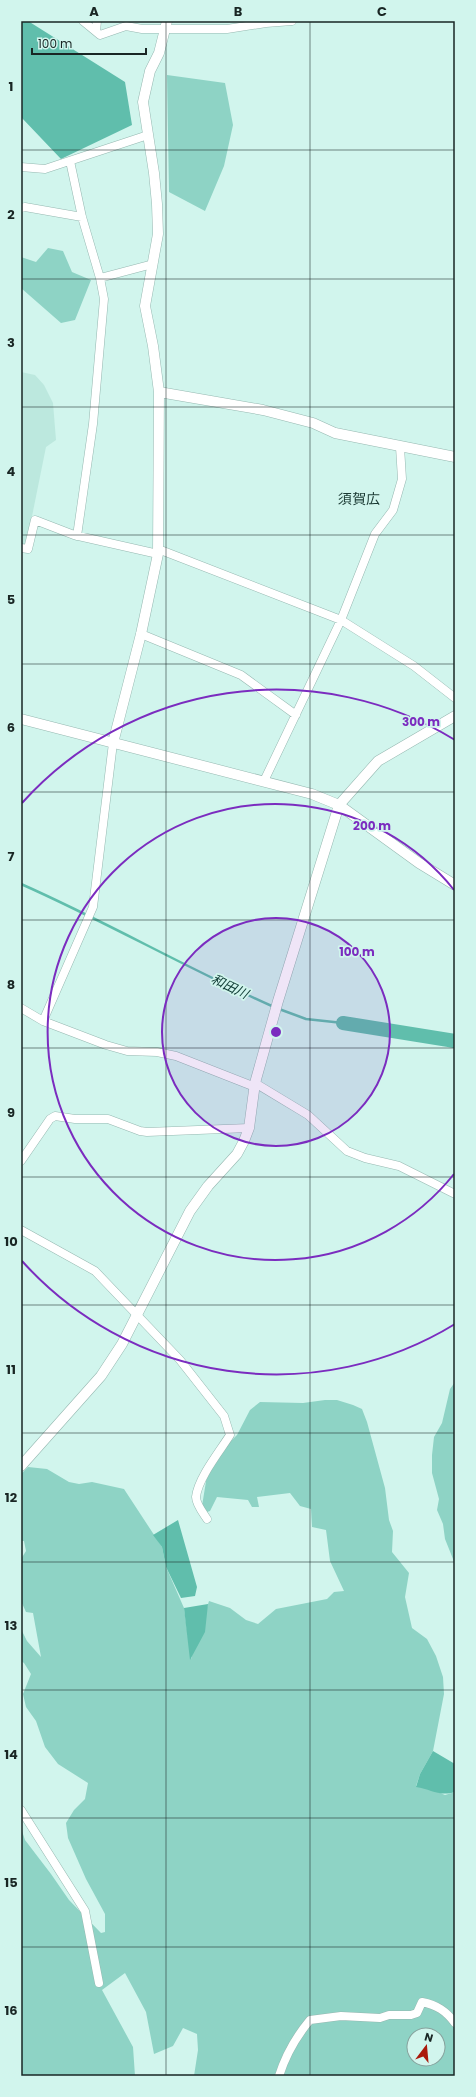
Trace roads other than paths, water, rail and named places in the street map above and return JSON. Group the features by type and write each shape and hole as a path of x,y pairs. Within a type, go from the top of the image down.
{"street":[{"path":"83,21 100,35 126,26 142,29 167,25 292,21"},
{"path":"96,31 97,21"},
{"path":"43,1022 93,907 113,743 141,634 158,552 159,392 153,346 145,306 158,234 157,204 143,102 145,87 150,71 159,53 167,25"},
{"path":"21,167 45,169 148,135"},
{"path":"70,161 82,217 100,278 104,299 93,424 76,536"},
{"path":"21,208 25,207 82,217"},
{"path":"100,278 153,264"},
{"path":"159,392 291,417 335,433 455,457"},
{"path":"264,781 341,620 375,534 393,510 402,480 400,447"},
{"path":"21,548 28,549 35,520 76,536 158,552 341,620 414,666 455,698"},
{"path":"141,634 242,675 296,715"},
{"path":"21,1466 101,1376 122,1344 190,1211 208,1186 237,1154 244,1141 249,1128 255,1085 274,1014 339,805 378,761 455,716"},
{"path":"21,719 312,794 339,805 419,863 455,885"},
{"path":"21,1008 43,1022 127,1052 157,1052 176,1056 255,1085 308,1115 347,1151 365,1158 399,1166 455,1194"},
{"path":"21,1161 50,1119 55,1116 75,1119 108,1118 140,1131 147,1132 249,1128"},
{"path":"21,1230 91,1267 137,1313 180,1360 224,1416 230,1435 200,1482 196,1498 201,1511 208,1519"},
{"path":"21,1810 84,1911 99,1983"},
{"path":"278,2076 295,2037 310,2020 341,2016 369,2018 389,2015 411,2015 417,2013 422,2002 435,2005 455,2023"}],"waterway":[{"name":"和田川","path":"21,884 274,1007"},
{"name":"和田川","path":"279,1009 306,1019 343,1023"},
{"name":"和田川","path":"343,1023 455,1041"}],"district":[{"name":"須賀広","path":"359,499"}]}
